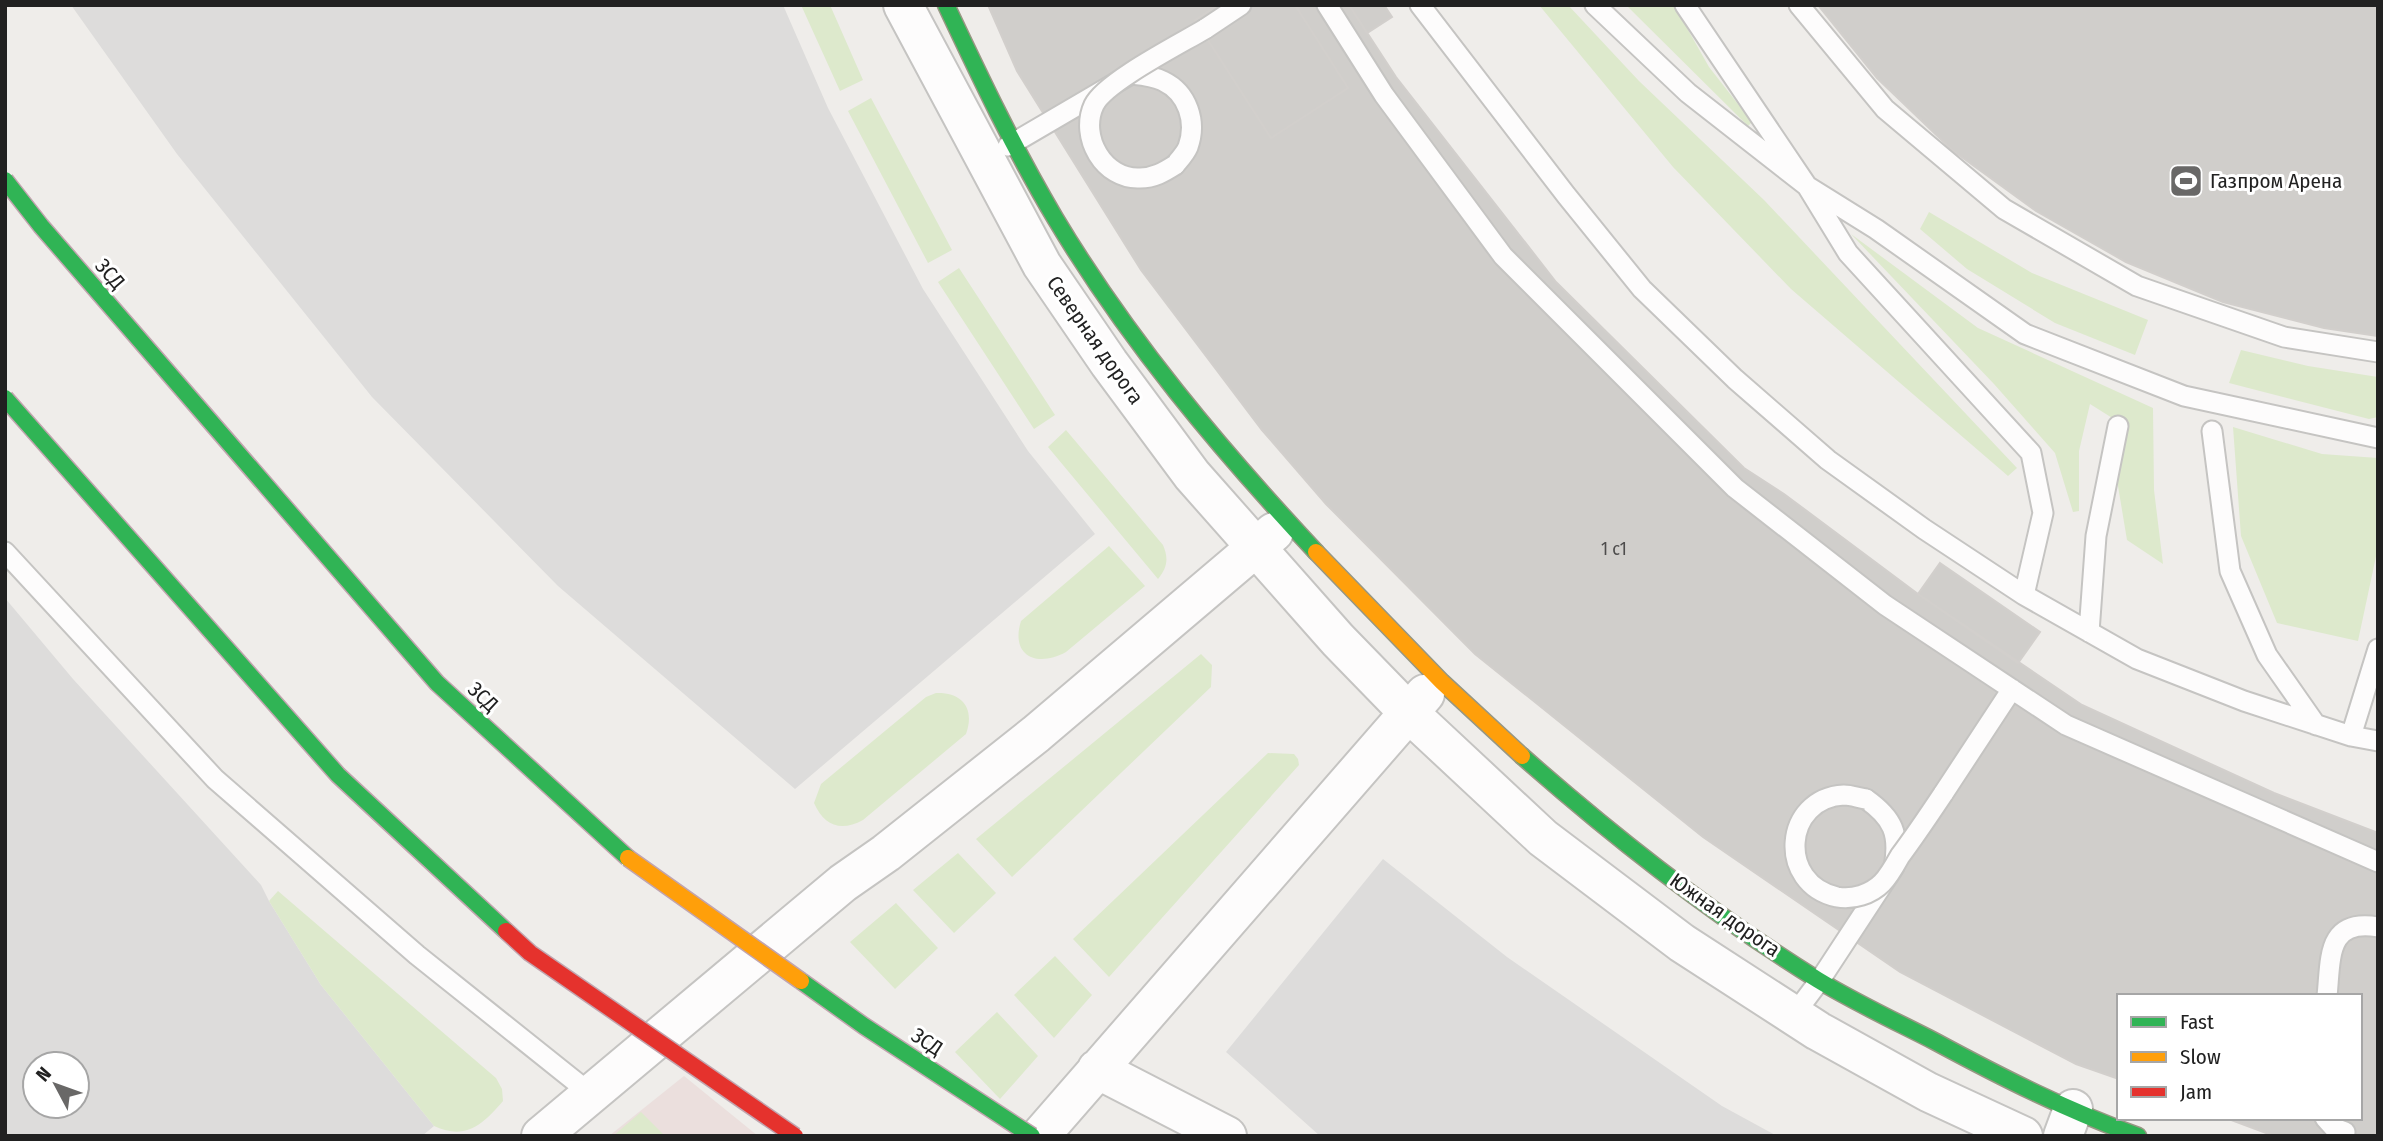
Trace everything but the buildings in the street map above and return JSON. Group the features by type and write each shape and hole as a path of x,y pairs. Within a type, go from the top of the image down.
{"main road":[{"name":"Северная дорога","path":"946,5 999,153 1069,240 1136,341 1223,452 1370,610"},
{"name":"ЗСД","path":"5,180 41,226 218,432 438,683 617,849 864,1026 1032,1136"},
{"path":"5,397 338,775 530,953 795,1136"},
{"name":"Южная дорога","path":"1370,610 1503,742 1604,827 1705,903 1820,980 1996,1075 2068,1122 2138,1136"}],"street":[{"name":"Северная дорога","path":"903,5 999,153 1042,265 1109,363 1192,475 1256,550 1409,713"},
{"path":"541,1136 843,883 886,853 1036,734 1256,550 1286,521"},
{"path":"1040,1136 1437,679"},
{"path":"1409,713 1543,838 1682,943 1793,1016 1928,1092 2023,1136"},
{"path":"1097,1069 1227,1136"}],"lane":[{"path":"999,153 1131,74 1163,80 1179,92 1189,109 1192,129 1187,149 1175,165 1158,176 1138,179 1119,174 1102,162 1092,144 1089,125 1094,105 1106,89 1205,29 1241,5"},
{"path":"1327,5 1384,95 1503,256 1735,488 1885,605 2066,725 2378,862"},
{"path":"1420,5 1642,289 1735,379 1828,460 1923,529 2024,595 2137,659 2244,701 2351,736 2378,741"},
{"path":"1595,5 1688,93 1807,186 1876,229 2025,334 2185,396 2378,438"},
{"path":"1685,5 1807,186 1848,253 2031,453 2043,513 2024,595"},
{"path":"1799,5 1885,109 2004,209 2137,285 2284,337 2378,352"},
{"path":"2089,632 2096,536 2118,426"},
{"path":"2212,431 2230,571 2267,655 2316,725"},
{"path":"5,552 215,779 417,955 591,1094"},
{"path":"2351,736 2378,649"},
{"path":"1793,1016 1820,980 1894,867 1898,847 1893,827 1882,810 1866,799 1846,795 1826,799 1810,810 1798,827 1794,847 1798,866 1809,883 1826,894 1845,898 1865,895 1882,883 1944,794 2012,689"},
{"path":"2327,994 2335,939 2353,926 2373,926"},
{"path":"2327,1120 2334,1128 2344,1132"}],"shaded area":[{"path":"71,5 783,5 828,108 923,289 1028,451 1095,534 795,789 558,586 372,397 177,154"},
{"path":"5,598 73,679 261,885 321,985 434,1126 422,1136 5,1136"},
{"path":"1383,859 1507,957 1722,1106 1777,1136 1320,1136 1226,1052"},
{"path":"684,1076 758,1136 609,1136"}],"green space":[{"path":"801,5 830,5 863,80 840,91"},
{"path":"1539,5 1568,5 1639,81 1764,200 2017,468 2008,476 1791,289 1673,167"},
{"path":"1626,5 1674,5 1709,67 1752,122 1748,126"},
{"path":"871,98 952,250 928,263 848,111"},
{"path":"1929,212 2032,273 2148,320 2135,355 2055,323 1967,269 1920,229"},
{"path":"1851,234 1978,328 2153,408 2154,490 2163,564 2127,540 2117,480 2125,426 2090,404 2079,451 2079,511 2073,512 2055,453 1994,384"},
{"path":"959,268 1055,415 1034,429 938,282"},
{"path":"2241,350 2308,366 2378,377 2378,417 2369,419 2229,383"},
{"path":"2233,427 2322,454 2378,458 2378,547 2358,641 2277,623 2241,536"},
{"path":"1066,430 1163,545 1166,563 1158,579 1048,447"},
{"path":"1109,546 1145,586 1066,652 1045,659 1028,656 1019,643 1021,621"},
{"path":"1201,654 1212,665 1211,687 1012,877 976,839"},
{"path":"936,693 953,695 965,704 969,717 966,734 863,820 847,826 828,822 814,803 821,784 926,697"},
{"path":"1268,753 1294,754 1299,765 1109,977 1073,939"},
{"path":"958,853 996,893 954,933 913,890"},
{"path":"278,891 496,1078 502,1089 503,1101 488,1117 465,1131 455,1132 434,1126 321,985 269,901"},
{"path":"896,903 938,948 895,989 850,942"},
{"path":"1055,956 1092,995 1054,1038 1014,995"},
{"path":"997,1012 1038,1056 1000,1099 955,1052"},
{"path":"641,1112 665,1136 613,1136"}],"traffic: fast":[{"path":"946,5 1025,166 1083,263 1176,392 1316,552"},
{"path":"5,180 41,226 437,683 628,858"},
{"path":"5,398 338,775 506,931"},
{"path":"1522,756 1666,874 1741,929 1818,980 2010,1081 2060,1105 2138,1136"},
{"path":"801,981 864,1026 1032,1136"}],"traffic: slow":[{"path":"1316,552 1442,682 1522,756"},
{"path":"628,858 801,981"}],"traffic: jam":[{"path":"506,931 530,953 795,1136"}],"place":[{"name":"Газпром Арена","path":"2186,181"}]}
